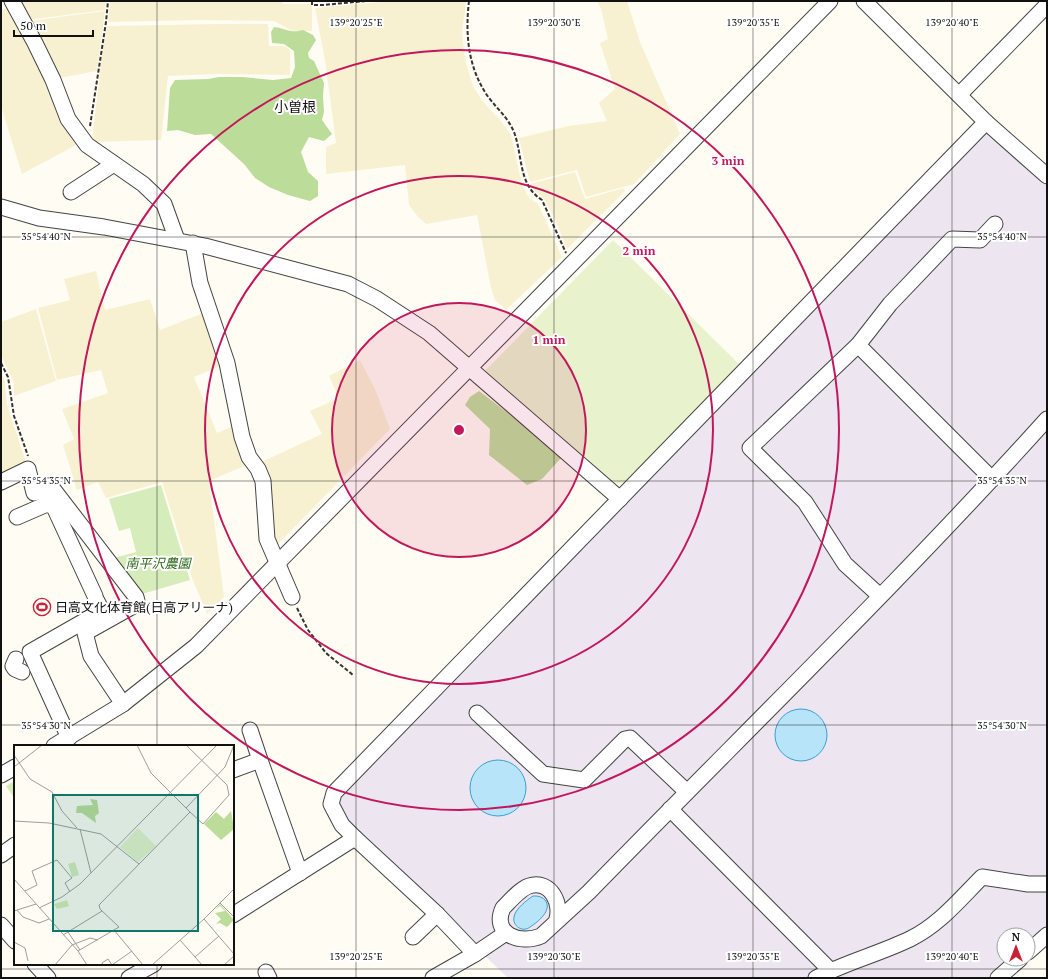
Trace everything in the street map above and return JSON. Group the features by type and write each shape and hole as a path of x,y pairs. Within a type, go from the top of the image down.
{"street":[{"path":"12,1 53,80 68,119 87,145 143,184 164,204 177,240"},
{"path":"56,745 123,704 196,646 830,1"},
{"path":"864,1 986,122 1047,176"},
{"path":"959,95 1047,5"},
{"path":"475,954 437,914 354,838 342,825 331,804 334,793 986,122"},
{"path":"71,192 114,164"},
{"path":"1,207 39,218 104,227 193,243 348,284 377,299 429,333 470,367 620,499"},
{"path":"880,596 845,564 805,502 750,448 858,345 890,304 952,239 980,240 995,224"},
{"path":"193,243 200,283 227,363 242,437 249,457 258,469 263,481 267,539 292,597"},
{"path":"858,345 992,479"},
{"path":"556,922 559,911 558,903 554,896 546,888 535,885 524,888 503,908 501,918 503,928 510,936 520,940 534,939 541,936 589,892 880,596 1047,419"},
{"path":"1,482 28,469 34,494 53,489 136,597 137,601 135,605 85,633 91,656 123,704"},
{"path":"17,517 47,504 54,507 102,611 26,662 69,738"},
{"path":"477,713 543,774 584,780 625,739 630,738 687,792"},
{"path":"250,730 300,873"},
{"path":"234,770 260,760"},
{"path":"1,775 14,768"},
{"path":"670,809 830,970"},
{"path":"234,914 354,838"},
{"path":"1,855 14,846"},
{"path":"816,978 830,970 910,938 940,919 982,877 1028,884 1047,884"},
{"path":"413,937 437,914"},
{"path":"1,925 14,940"},
{"path":"438,977 506,933"},
{"path":"1036,945 1047,935"},
{"path":"37,965 48,978"},
{"path":"129,978 152,965"},
{"path":"998,978 1011,967"}],"path":[{"path":"87,145 108,1"},
{"path":"312,1 312,5 366,1"},
{"path":"469,1 467,27 470,59 475,73 489,98 510,121 526,184 534,195 542,200 564,249 568,255 575,260"},
{"path":"1,363 8,377 14,416 30,462 28,469"},
{"path":"292,597 308,630 326,653 353,675"}],"shaded area":[{"path":"16,1 106,1 105,10 27,20"},
{"path":"110,1 282,1 283,4 312,4 312,31 293,31 274,21 200,20 108,22"},
{"path":"392,1 466,1 462,34 466,63 473,86 484,103 501,121 511,135 522,185 529,198 538,204 562,257 506,310 495,300 491,288 477,215 426,224 418,217 409,205 405,165 326,174 326,147 336,143 325,60 315,8"},
{"path":"597,1 627,1 640,42 680,134 634,184 586,197 577,170 530,182 519,138 568,126 607,121 599,103 615,89 600,43 608,39 601,9"},
{"path":"9,8 78,144 22,174 1,106 1,9"},
{"path":"105,11 97,71 59,78 30,21"},
{"path":"268,24 269,46 285,46 290,50 290,75 219,74 168,76 161,140 92,142 102,54 107,26"},
{"path":"987,129 1047,183 1047,926 1036,936 1036,927 996,927 996,967 1001,967 988,978 508,978 360,837 340,812 340,795"},
{"path":"575,172 585,199 624,188 625,191 567,249 553,215 545,201 535,192 530,184"},
{"path":"96,271 105,310 150,299 160,330 206,312 223,365 194,377 217,433 236,425 249,464 209,481 224,597 207,614 192,578 162,482 106,498 98,482 77,490 63,445 74,439 62,409 108,393 101,370 57,380 38,308 70,300 64,279"},
{"path":"36,309 56,381 14,396 14,383 1,355 1,322"},
{"path":"360,360 375,389 390,429 274,548 259,463 322,434 310,411 339,398 329,376"},
{"path":"1,372 5,381 7,405 26,465 1,476"}],"green space":[{"path":"274,27 291,31 303,30 313,35 316,40 308,53 309,58 314,61 324,83 324,112 322,120 332,134 324,141 309,137 301,152 308,172 318,181 318,196 310,201 288,195 269,187 255,178 244,164 211,134 195,135 178,130 167,131 170,88 175,80 208,79 219,77 242,77 273,80 291,78 295,67 294,51 284,44 272,43 271,32"},
{"path":"613,240 741,366 630,482 612,484 483,373"},
{"path":"479,391 521,423 561,458 542,479 527,485 489,455 490,429 465,405 470,397"},
{"name":"南平沢農園","path":"161,485 190,580 142,594 114,558 136,552 130,528 119,531 109,499"},
{"path":"14,782 14,798 6,786"}],"water":[{"path":"801,709 811,711 819,717 825,725 827,735 825,745 819,753 811,759 801,761 791,759 783,753 777,745 775,735 777,725 783,717 791,711"},
{"path":"492,760 504,760 514,764 522,772 526,782 526,794 522,804 514,812 504,816 492,816 482,812 474,804 470,794 470,782 474,772 482,764"},
{"path":"533,896 538,896 545,900 547,904 546,912 533,925 527,929 521,929 516,926 514,920 515,914 522,905"}],"place":[{"name":"日高文化体育館(日高アリーナ)","path":"42,607"}],"district":[{"name":"小曽根","path":"295,106"}]}
